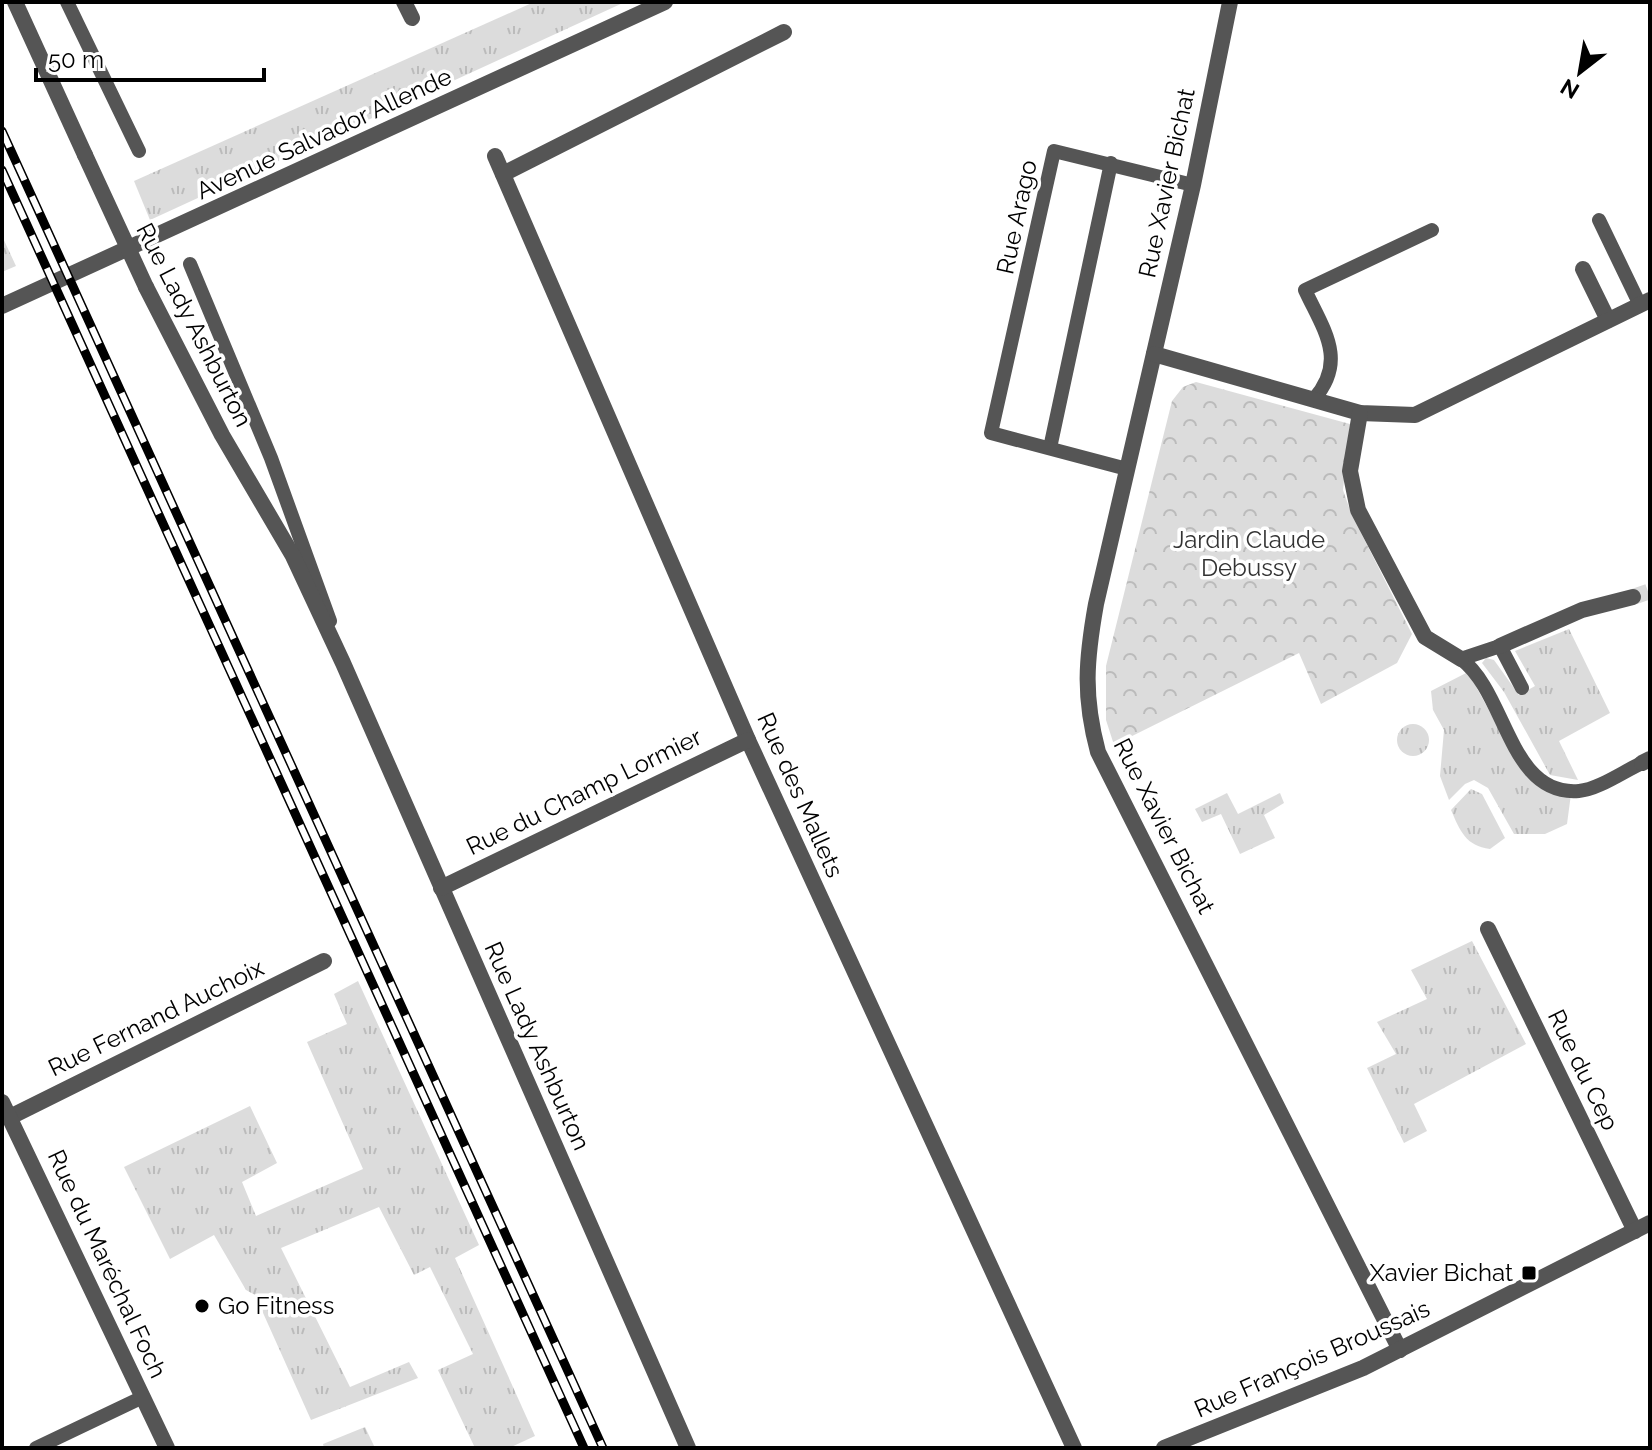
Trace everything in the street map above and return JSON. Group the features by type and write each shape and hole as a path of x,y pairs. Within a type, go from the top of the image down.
{"street":[{"name":"Rue Lady Ashburton","path":"15,2 146,287 222,435 293,556 343,663 688,1448"},
{"path":"404,2 412,18"},
{"name":"Avenue Salvador Allende","path":"2,306 665,2"},
{"name":"Rue Xavier Bichat","path":"1230,2 1193,185 1127,469 1086,664 1089,719 1098,752 1400,1350"},
{"path":"503,174 784,32"},
{"name":"Rue des Mallets","path":"495,156 748,740 1074,1448"},
{"path":"1583,269 1608,320"},
{"path":"1154,354 1360,413 1415,415 1645,303"},
{"path":"1360,413 1350,471 1358,510 1425,637 1461,659"},
{"path":"1500,646 1582,610 1633,597"},
{"name":"Rue du Champ Lormier","path":"441,888 748,740"},
{"name":"Rue du Cep","path":"1488,929 1642,1227"},
{"name":"Rue Fernand Auchoix","path":"10,1117 324,961"},
{"name":"Rue du Maréchal Foch","path":"2,1102 167,1448"},
{"name":"Rue François Broussais","path":"1164,1448 1400,1350 1642,1227"}],"lane":[{"path":"67,2 139,151"},
{"name":"Rue Arago","path":"1050,448 991,433 1054,151 1193,185"},
{"path":"1111,163 1050,448 1127,469"},
{"path":"1599,220 1645,303"},
{"path":"1314,399 1323,389 1333,351 1305,290 1432,230"},
{"name":"Rue Lady Ashburton","path":"190,264 271,458 314,571 343,663"},
{"path":"1522,688 1500,646 1461,659 1482,680 1526,765 1545,786 1580,791 1646,761"},
{"path":"36,1448 143,1397"}],"green space":[{"path":"534,2 625,2 150,220 134,181"},
{"path":"2,236 16,266 2,272"},
{"name":"Jardin Claude Debussy","path":"1196,382 1350,424 1343,490 1351,513 1412,634 1397,663 1321,704 1299,653 1114,745 1106,720 1106,666 1172,401 1183,387"},
{"path":"1569,629 1610,713 1559,741 1578,780 1550,775 1504,692 1482,663 1486,658 1494,660 1519,695 1535,686 1515,651"},
{"path":"1468,672 1519,765 1540,788 1571,794 1567,824 1545,834 1514,834 1488,788 1474,780 1465,784 1449,800 1440,776 1444,730 1433,710 1431,691"},
{"path":"1413,724 1425,728 1429,740 1425,752 1413,756 1401,752 1397,740 1401,728"},
{"path":"1471,789 1482,794 1505,838 1490,849 1469,841 1451,810"},
{"path":"1227,793 1238,814 1280,793 1284,803 1264,815 1275,838 1240,854 1221,814 1202,822 1195,809"},
{"path":"1472,941 1526,1044 1414,1104 1427,1131 1404,1143 1367,1068 1396,1054 1377,1022 1427,999 1411,970"},
{"path":"358,981 479,1245 455,1258 535,1436 509,1448 475,1448 438,1370 473,1354 430,1267 414,1275 379,1207 281,1248 350,1387 409,1362 418,1378 311,1420 255,1295 246,1290 214,1235 170,1259 124,1167 250,1106 277,1163 242,1182 256,1216 363,1169 307,1042 347,1024 334,994"},
{"path":"365,1427 375,1448 324,1448 323,1444"}],"tunnel":[{"path":"1633,597 1650,591"}],"railway":[{"path":"2,131 603,1448"},
{"path":"2,170 584,1448"}],"place":[{"name":"Xavier Bichat","path":"1529,1273"},
{"name":"Go Fitness","path":"202,1306"}]}
